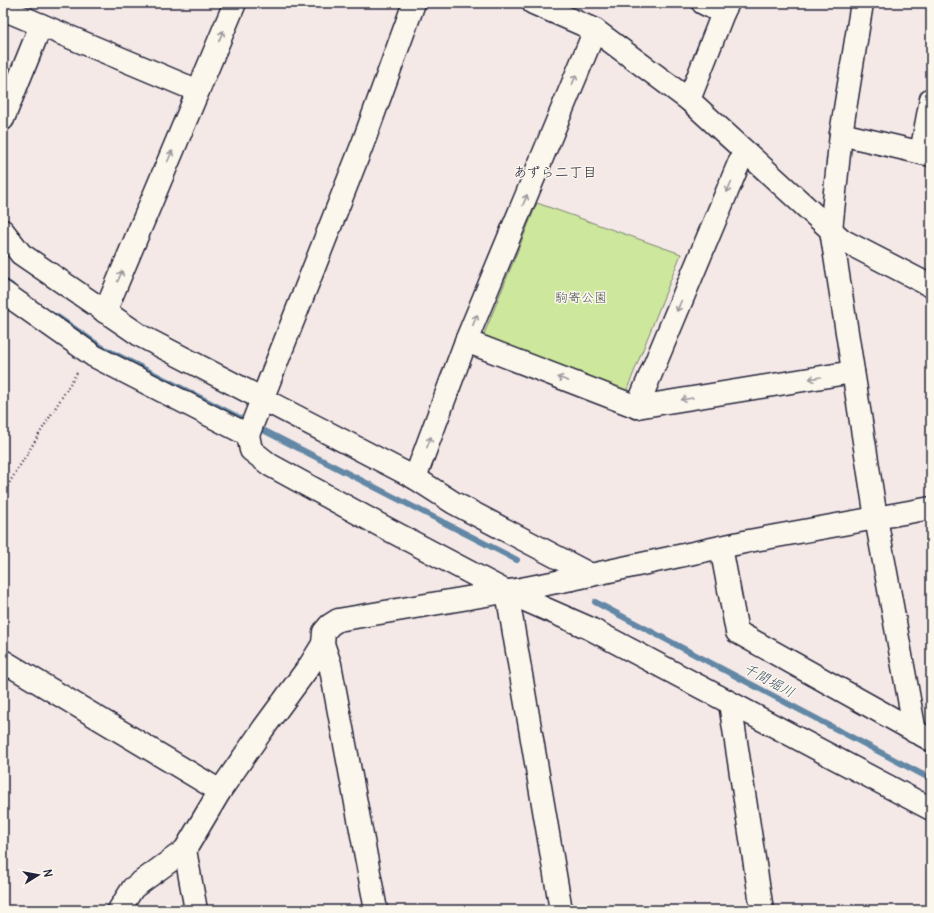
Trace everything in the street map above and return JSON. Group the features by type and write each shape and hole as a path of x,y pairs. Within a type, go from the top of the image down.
{"street":[{"path":"105,312 235,3"},
{"path":"414,3 363,143 248,433 252,450 270,465 378,524 507,592 588,628 730,703 930,814"},
{"path":"533,3 595,30 689,100 842,240 931,286"},
{"path":"689,100 725,8 703,3"},
{"path":"862,3 841,134 831,230 876,518 923,736"},
{"path":"3,9 198,90"},
{"path":"3,118 41,25"},
{"path":"415,478 466,341 595,30"},
{"path":"841,134 926,154 931,99"},
{"path":"637,407 744,150"},
{"path":"3,231 21,254 141,336 260,404 415,478 454,503 581,577"},
{"path":"3,292 89,353 248,433"},
{"path":"466,341 637,407 854,372"},
{"path":"376,910 330,664 323,644 324,632 330,625 338,620 507,592 721,547 931,508"},
{"path":"721,547 737,632 923,736"},
{"path":"507,592 561,910"},
{"path":"119,910 133,888 185,850 220,791 262,729 310,665 323,644"},
{"path":"3,661 220,791"},
{"path":"730,703 762,910"},
{"path":"185,850 196,910"}],"path":[{"path":"3,493 89,353"}],"green space":[{"name":"駒寄公園","path":"537,203 681,254 626,392 482,339"}],"waterway":[{"path":"3,280 12,286"},
{"path":"56,316 101,347 517,560"},
{"name":"千間堀川","path":"595,602 931,779"}],"district":[{"name":"あずら二丁目","path":"555,172"}]}
